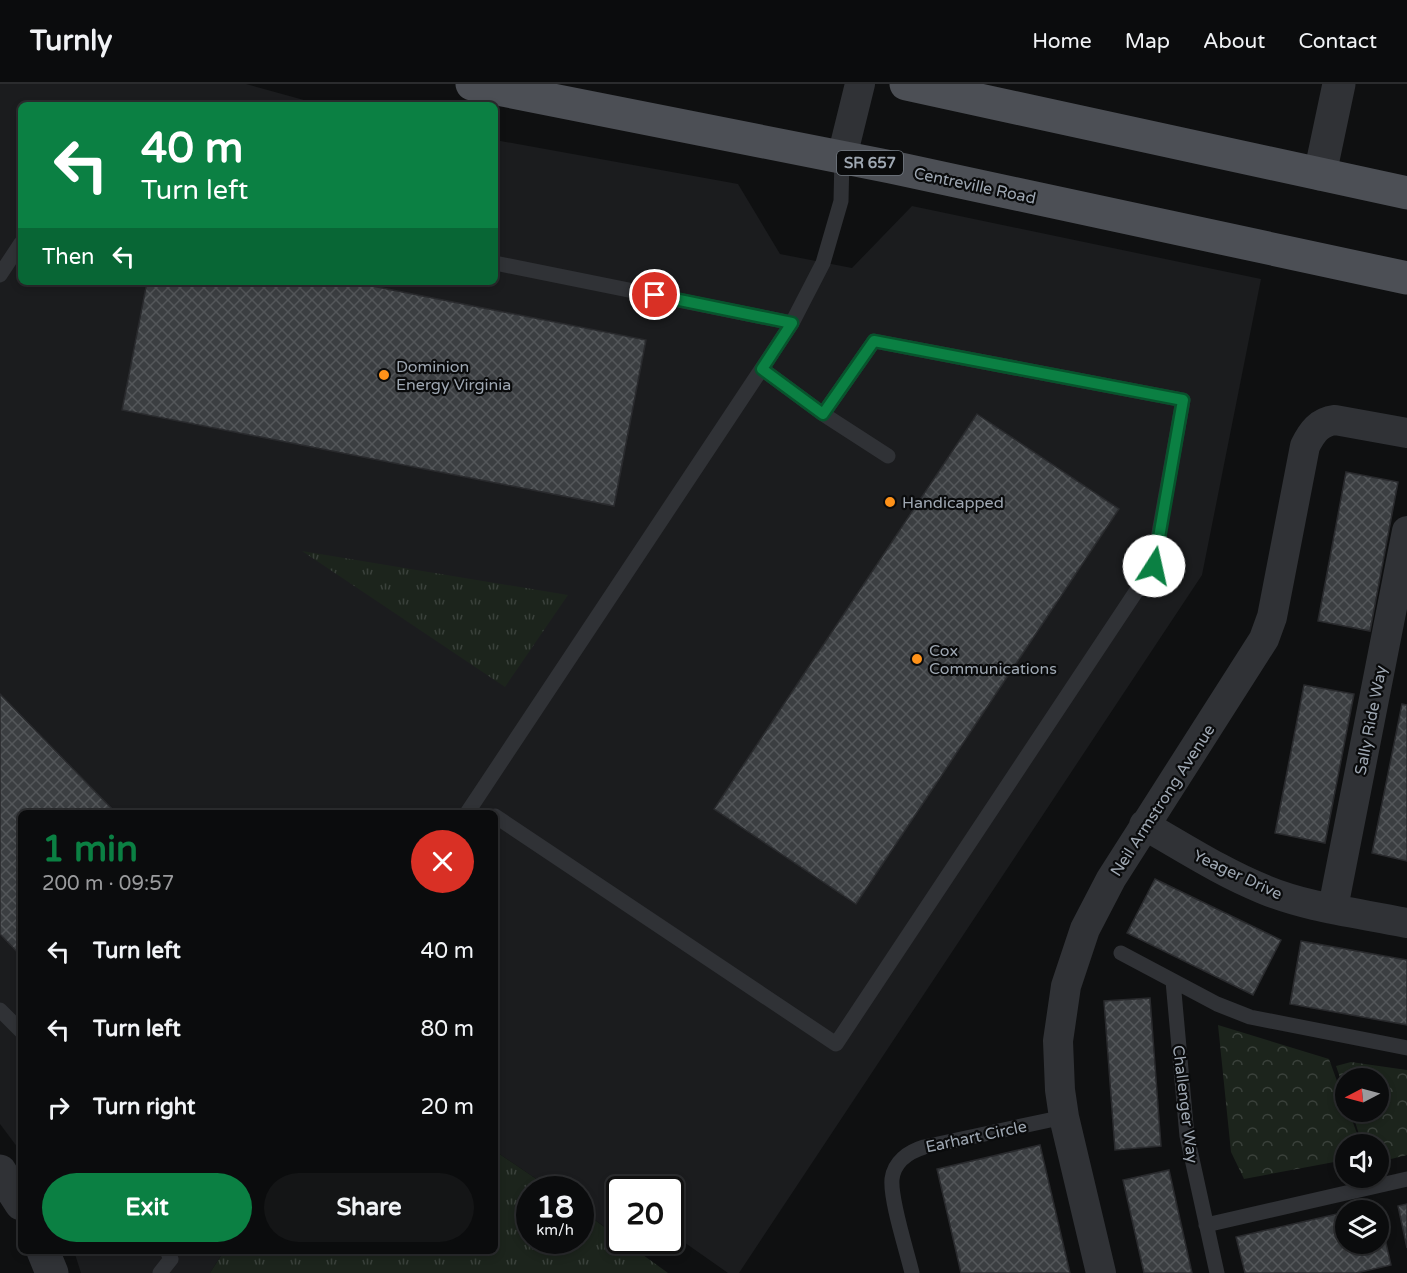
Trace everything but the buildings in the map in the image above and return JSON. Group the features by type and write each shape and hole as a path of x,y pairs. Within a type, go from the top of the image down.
{"main road":[{"name":"Centreville Road","path":"472,84 843,158 1407,278"},
{"path":"906,84 1407,194"}],"street":[{"path":"843,158 860,84"},
{"path":"1320,174 1339,84"},
{"name":"Neil Armstrong Avenue","path":"1101,1273 1064,1117 1058,1065 1058,1041 1069,976 1085,929 1144,825 1264,639 1272,617 1305,446 1313,432 1323,423 1338,420 1407,433"},
{"name":"Sally Ride Way","path":"1334,908 1405,550"},
{"name":"Yeager Drive","path":"1144,825 1217,867 1263,889 1334,908 1407,923"},
{"path":"0,1171 18,1199"},
{"path":"44,1254 52,1273"}],"lane":[{"path":"471,808 792,323 823,263 841,201 843,158"},
{"path":"0,275 18,248"},
{"path":"498,264 792,323"},
{"path":"498,818 836,1044 1154,566 1183,400 874,341 823,414"},
{"path":"762,369 823,414 888,456"},
{"path":"1121,953 1217,1004 1264,1021 1407,1048"},
{"name":"Challenger Way","path":"1173,981 1187,1136 1217,1273"},
{"path":"0,1010 18,1028"},
{"name":"Earhart Circle","path":"912,1273 892,1188 894,1172 903,1158 924,1147 1064,1117"},
{"path":"1206,1225 1407,1179"},
{"path":"160,1273 171,1254"}],"shaded area":[{"path":"0,84 246,84 311,102 18,102 18,285 498,285 498,141 738,184 780,254 852,268 912,206 1261,279 1202,575 739,1273 728,1273 684,1242 684,1176 606,1176 606,1228 594,1219 594,1176 532,1176 498,1153 498,810 18,810 18,1148 0,1124"},
{"path":"75,1254 222,1254 210,1273 81,1273"}],"green space":[{"path":"302,551 568,595 505,687"},
{"path":"1218,1025 1329,1059 1335,1076 1335,1122 1353,1122 1357,1134 1335,1134 1335,1162 1244,1179 1231,1152"},
{"path":"1351,1062 1407,1070 1407,1155 1389,1160 1389,1134 1359,1134 1355,1122 1389,1122 1389,1068 1337,1068 1336,1066"},
{"path":"498,1153 532,1176 516,1176 516,1254 594,1254 594,1219 606,1228 606,1254 642,1254 668,1273 210,1273 222,1254 498,1254"}],"place":[{"name":"Dominion Energy Virginia","path":"384,375"},
{"name":"Handicapped","path":"890,502"},
{"name":"Cox Communications","path":"917,659"}],"route":[{"path":"655,295 792,323 762,369 823,414 874,341 1183,400 1154,566"}]}
